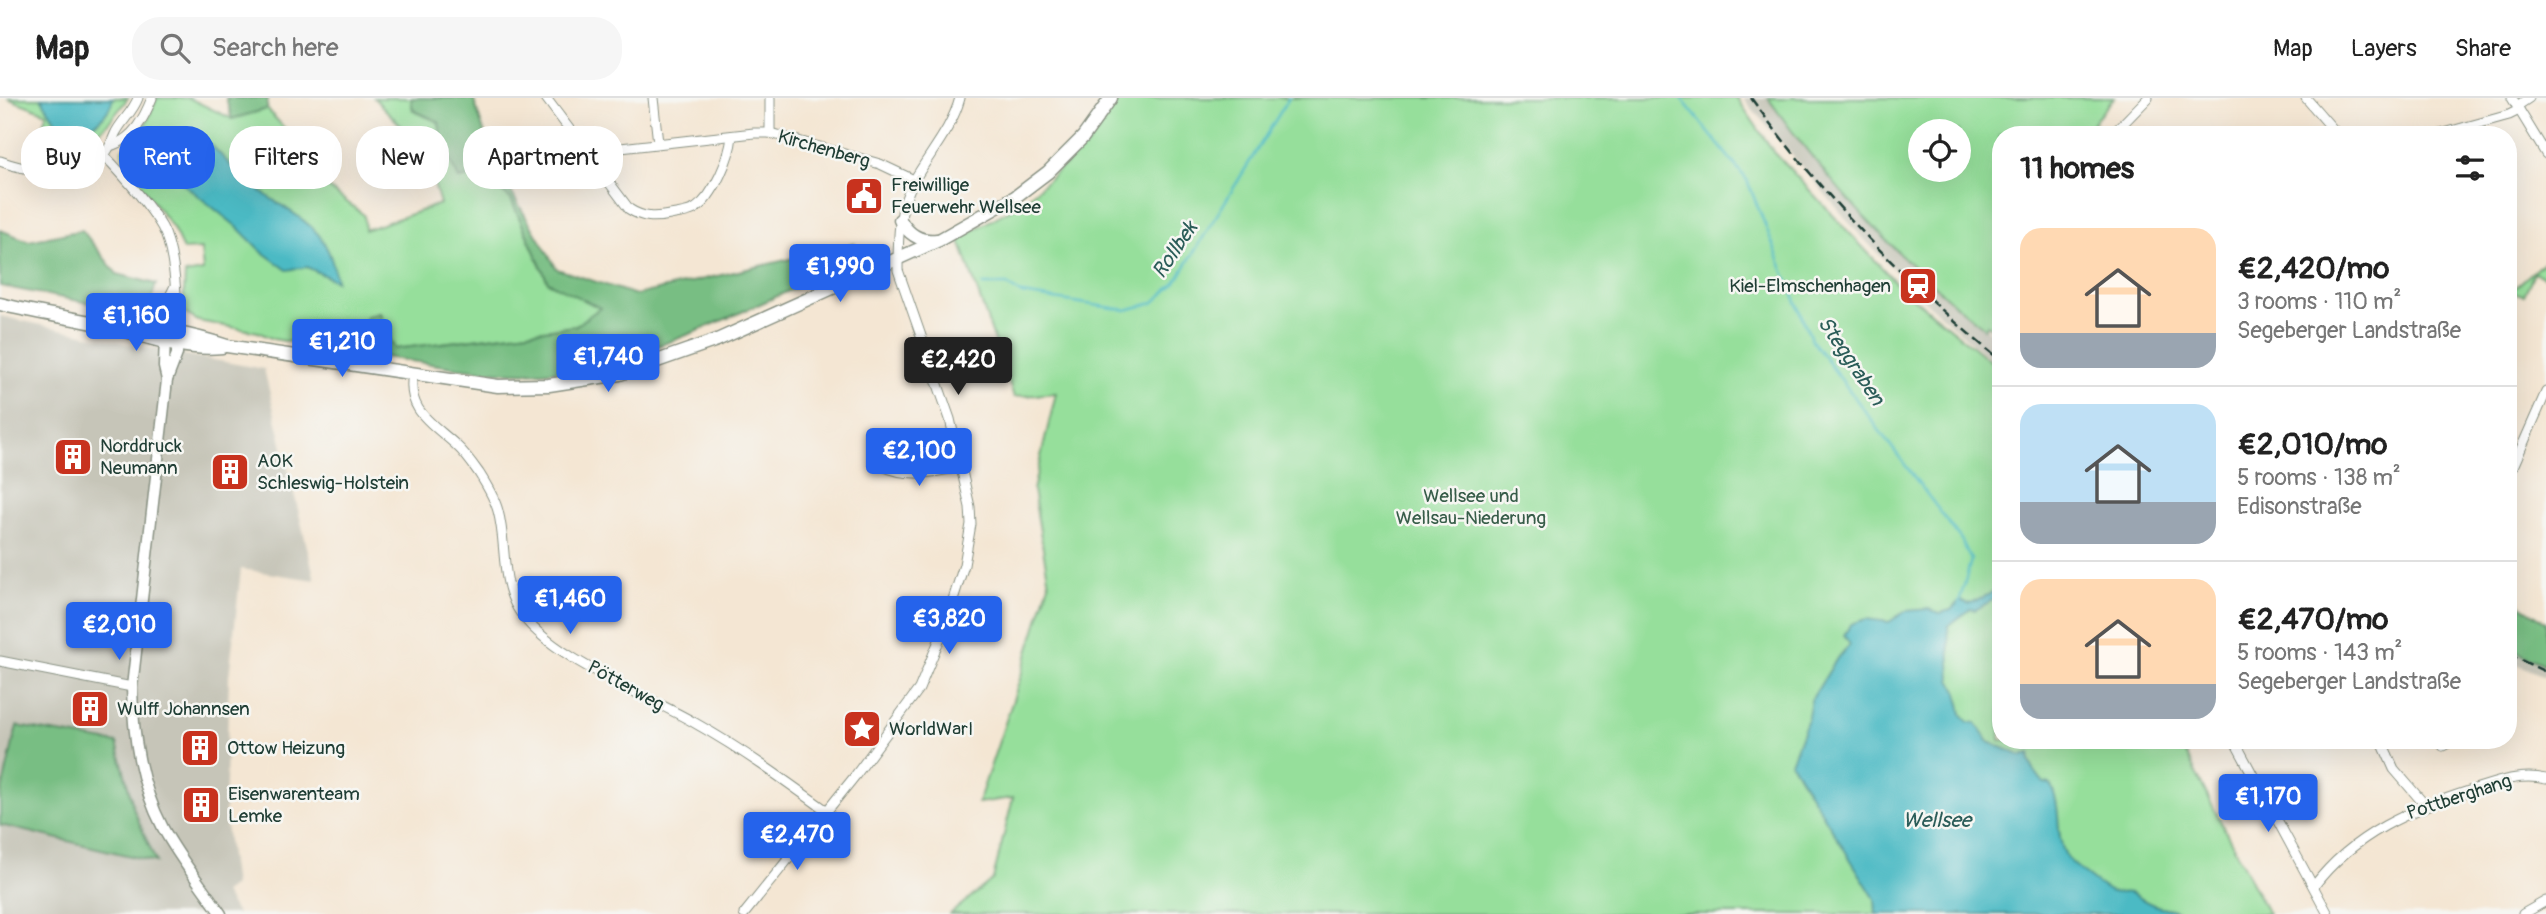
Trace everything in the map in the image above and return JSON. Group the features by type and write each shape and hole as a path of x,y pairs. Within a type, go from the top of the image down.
{"main road":[{"path":"0,304 116,328 141,327 171,338 209,340 228,346 476,384 521,386 574,382 620,374 718,340 939,240 1015,197 1048,172 1088,131 1111,98"},
{"path":"900,220 913,236 923,240 939,240"}],"street":[{"path":"105,154 113,145 116,134 138,98"},
{"path":"113,145 125,141 144,117 152,98"},
{"path":"546,98 568,126"},
{"path":"653,98 658,143"},
{"path":"770,98 770,133"},
{"path":"744,914 907,706 929,668 964,565 971,534 970,508 961,467 950,419 898,270 903,207 914,180 948,126 960,98"},
{"path":"2121,126 2148,98"},
{"path":"2306,98 2330,126"},
{"path":"2469,126 2509,115 2516,104 2529,98"},
{"path":"2516,104 2546,153"},
{"name":"Kirchenberg","path":"623,147 770,133 880,164 914,180"},
{"path":"614,189 629,209 637,214 654,218 689,212 710,194 731,149 732,136"},
{"path":"105,156 163,229 173,264 174,288 178,299 164,368 167,380 132,687 138,757 150,801 172,842 221,914"},
{"path":"0,161 21,169"},
{"name":"Pötterweg","path":"413,373 411,389 416,408 471,461 498,509 507,581 519,611 534,628 547,640 601,673 684,716 754,758 827,811"},
{"path":"2517,458 2546,392"},
{"path":"883,466 915,473 961,467"},
{"path":"0,661 132,687"},
{"path":"2239,749 2329,914"},
{"path":"2385,749 2394,769 2425,805"},
{"name":"Pottberghang","path":"2314,886 2327,870 2362,840 2425,805 2515,777 2533,776 2546,779"},
{"path":"2523,914 2546,901"}],"shaded area":[{"path":"1743,98 1768,98 1871,223 1900,253 1992,334 1992,360 1921,298 1860,235"},
{"path":"0,316 147,348 264,369 315,580 241,569 229,677 225,817 234,886 224,893 237,914 0,914"},
{"path":"2517,652 2546,665 2546,677 2517,664"}],"green space":[{"path":"7,98 128,98 105,126 43,126 47,113"},
{"path":"157,98 189,98 232,119 267,109 282,126 229,126 229,189 330,189 364,215 365,230 440,204 436,189 449,189 449,150 463,161 463,189 498,189 511,199 548,282 601,308 575,326 395,349 380,313 367,316 362,354 273,339 258,332 198,321 183,312 185,274 203,271 201,249 183,250 173,228 144,189 215,189 215,126 143,126"},
{"path":"226,98 268,98 267,109 232,119"},
{"path":"374,98 411,98 413,111 439,122 440,126 401,126"},
{"path":"411,98 473,98 482,126 463,126 463,178 459,179 449,159 449,126 440,126 439,122 413,110"},
{"name":"Wellsee und Wellsau-Niederung","path":"1118,98 1737,98 1774,152 1899,286 1992,362 1992,749 2184,749 2268,914 950,914 993,879 1013,798 978,803 1049,584 1033,490 1056,393 1014,397 959,238 1022,203 1088,144"},
{"path":"1768,98 2114,98 2091,126 1992,126 1992,328 1987,324 1984,328 1954,304 1896,250 1841,192"},
{"path":"498,189 509,189 557,269 636,295 854,244 841,268 670,342 599,363 563,370 513,372 362,354 367,316 380,313 395,349 575,326 600,308 548,282 511,199"},
{"path":"0,230 29,241 82,230 117,274 156,284 147,314 0,286"},
{"path":"2546,260 2546,278 2534,273 2524,295 2517,294 2517,286"},
{"path":"2517,603 2546,622 2546,665 2517,652"},
{"path":"17,726 117,743 134,810 156,862 0,825 0,799"}],"water":[{"path":"41,98 113,98 108,111 91,126 62,126 56,122"},
{"path":"215,149 229,164 229,189 259,189 310,226 327,247 336,281 307,267 287,270 261,251 236,226 190,189 215,189"},
{"name":"Wellsee","path":"1992,592 1992,600 1975,610 1971,609 1948,626 1951,680 1958,692 1962,714 1968,722 1976,723 1992,743 1992,749 2006,749 2022,756 2030,754 2034,769 2044,783 2050,784 2054,793 2062,848 2074,865 2108,890 2130,893 2151,904 2182,914 1876,914 1875,899 1791,763 1807,721 1811,700 1838,657 1850,645 1844,635 1851,624 1866,619 1889,622 1906,611 1929,609 1940,613 1951,610 1960,600 1968,604"}],"waterway":[{"name":"Rollbek","path":"983,285 1007,285 1022,294 1126,310 1153,303 1175,283 1289,98"},
{"name":"Steggraben","path":"1681,98 1747,180 1811,339 1962,541 1971,560 1959,603"}],"railway":[{"path":"1751,98 1807,169 1867,237 1932,301 1992,353"},
{"path":"2517,658 2546,672"}],"place":[{"name":"Freiwillige Feuerwehr Wellsee","path":"864,196"},
{"name":"Kiel-Elmschenhagen","path":"1918,286"},
{"name":"Norddruck Neumann","path":"73,457"},
{"name":"AOK Schleswig-Holstein","path":"230,472"},
{"name":"Wulff Johannsen","path":"90,709"},
{"name":"WorldWarI","path":"862,729"},
{"name":"Ottow Heizung","path":"200,748"},
{"name":"Eisenwarenteam Lemke","path":"201,805"}]}
